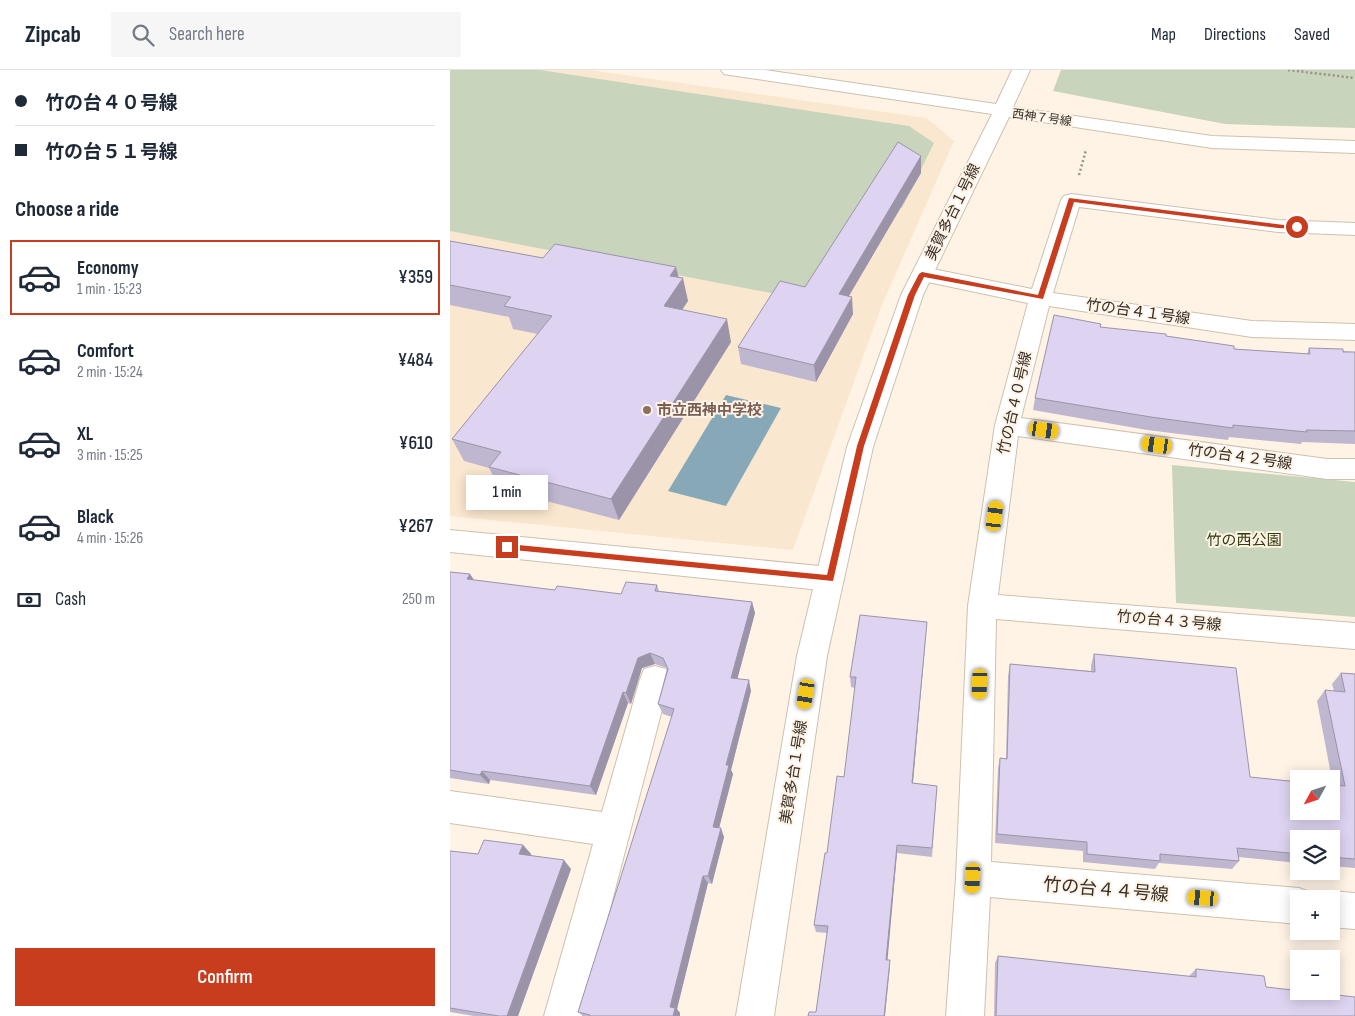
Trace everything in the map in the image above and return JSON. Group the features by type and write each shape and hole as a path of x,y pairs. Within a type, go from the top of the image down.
{"street":[{"name":"西神７号線","path":"730,70 1212,142 1355,148"},
{"name":"美賀多台１号線","path":"755,1016 812,656 860,446 912,295 1021,70"},
{"path":"1071,200 1278,226 1355,229"},
{"name":"竹の台４０号線","path":"965,1016 973,878 982,606 1007,425 1040,298 1071,200"},
{"name":"竹の台４１号線","path":"922,274 1040,298 1252,329 1355,332"},
{"name":"竹の台４２号線","path":"1007,425 1326,469 1355,469"},
{"path":"450,541 830,579"},
{"name":"竹の台４３号線","path":"982,606 1355,636"},
{"path":"563,1016 655,679"},
{"path":"450,806 614,830"},
{"name":"竹の台４４号線","path":"973,878 1290,905"},
{"path":"1340,910 1355,911"}],"path":[{"path":"1288,70 1355,78"},
{"path":"1071,200 1094,125"}],"shaded area":[{"name":"市立西神中学校","path":"450,70 589,70 927,118 954,141 882,305 793,550 450,516"}],"green space":[{"path":"450,70 540,70 909,126 934,143 902,208 867,200 808,293 776,294 450,231"},
{"path":"1061,70 1355,70 1355,128 1225,124 1053,91"},
{"name":"竹の西公園","path":"1172,465 1355,482 1355,617 1176,603"}],"water":[{"path":"726,395 781,408 726,506 668,491"}],"building":[{"path":"898,142 921,156 839,294 852,297 814,365 738,347 780,281 805,287"},
{"path":"450,241 543,258 555,244 676,267 670,276 683,278 664,306 727,319 611,499 489,467 501,452 452,439 552,316 504,306 511,297 450,285"},
{"path":"1054,315 1101,324 1100,327 1166,334 1166,336 1234,346 1234,349 1310,354 1309,348 1343,349 1343,352 1355,352 1355,431 1306,430 1307,432 1233,425 1233,428 1035,398"},
{"path":"450,572 470,574 467,579 555,590 557,586 621,594 626,582 657,585 655,591 752,602 731,678 749,680 726,765 729,765 713,827 721,828 708,876 703,876 670,1007 675,1008 673,1016 590,1016 578,1012 674,709 658,704 668,669 663,658 650,653 638,658 626,693 623,692 590,786 482,771 480,775 450,770"},
{"path":"860,615 927,622 912,783 937,786 932,848 897,845 886,960 890,960 884,1016 808,1016 809,1012 816,1012 828,926 814,925 825,853 827,853 837,776 844,777 856,677 850,677"},
{"path":"1094,654 1236,668 1250,777 1290,781 1290,820 1340,820 1340,786 1345,786 1325,690 1345,692 1341,673 1355,674 1355,859 1340,858 1340,830 1290,830 1290,853 1237,848 1239,861 1160,854 1160,861 1087,854 1087,842 997,834 1000,758 1007,759 1010,664 1095,672"},
{"path":"484,840 523,845 519,854 564,860 507,1016 450,1008 450,851 478,854"},
{"path":"998,956 1196,977 1196,969 1264,976 1266,987 1290,990 1290,1000 1340,1000 1340,995 1355,997 1355,1016 996,1016"}],"place":[{"name":"市立西神中学校","path":"647,410"}],"route":[{"path":"507,547 830,579 860,446 912,295 922,274 1040,298 1071,200 1297,227"}]}
